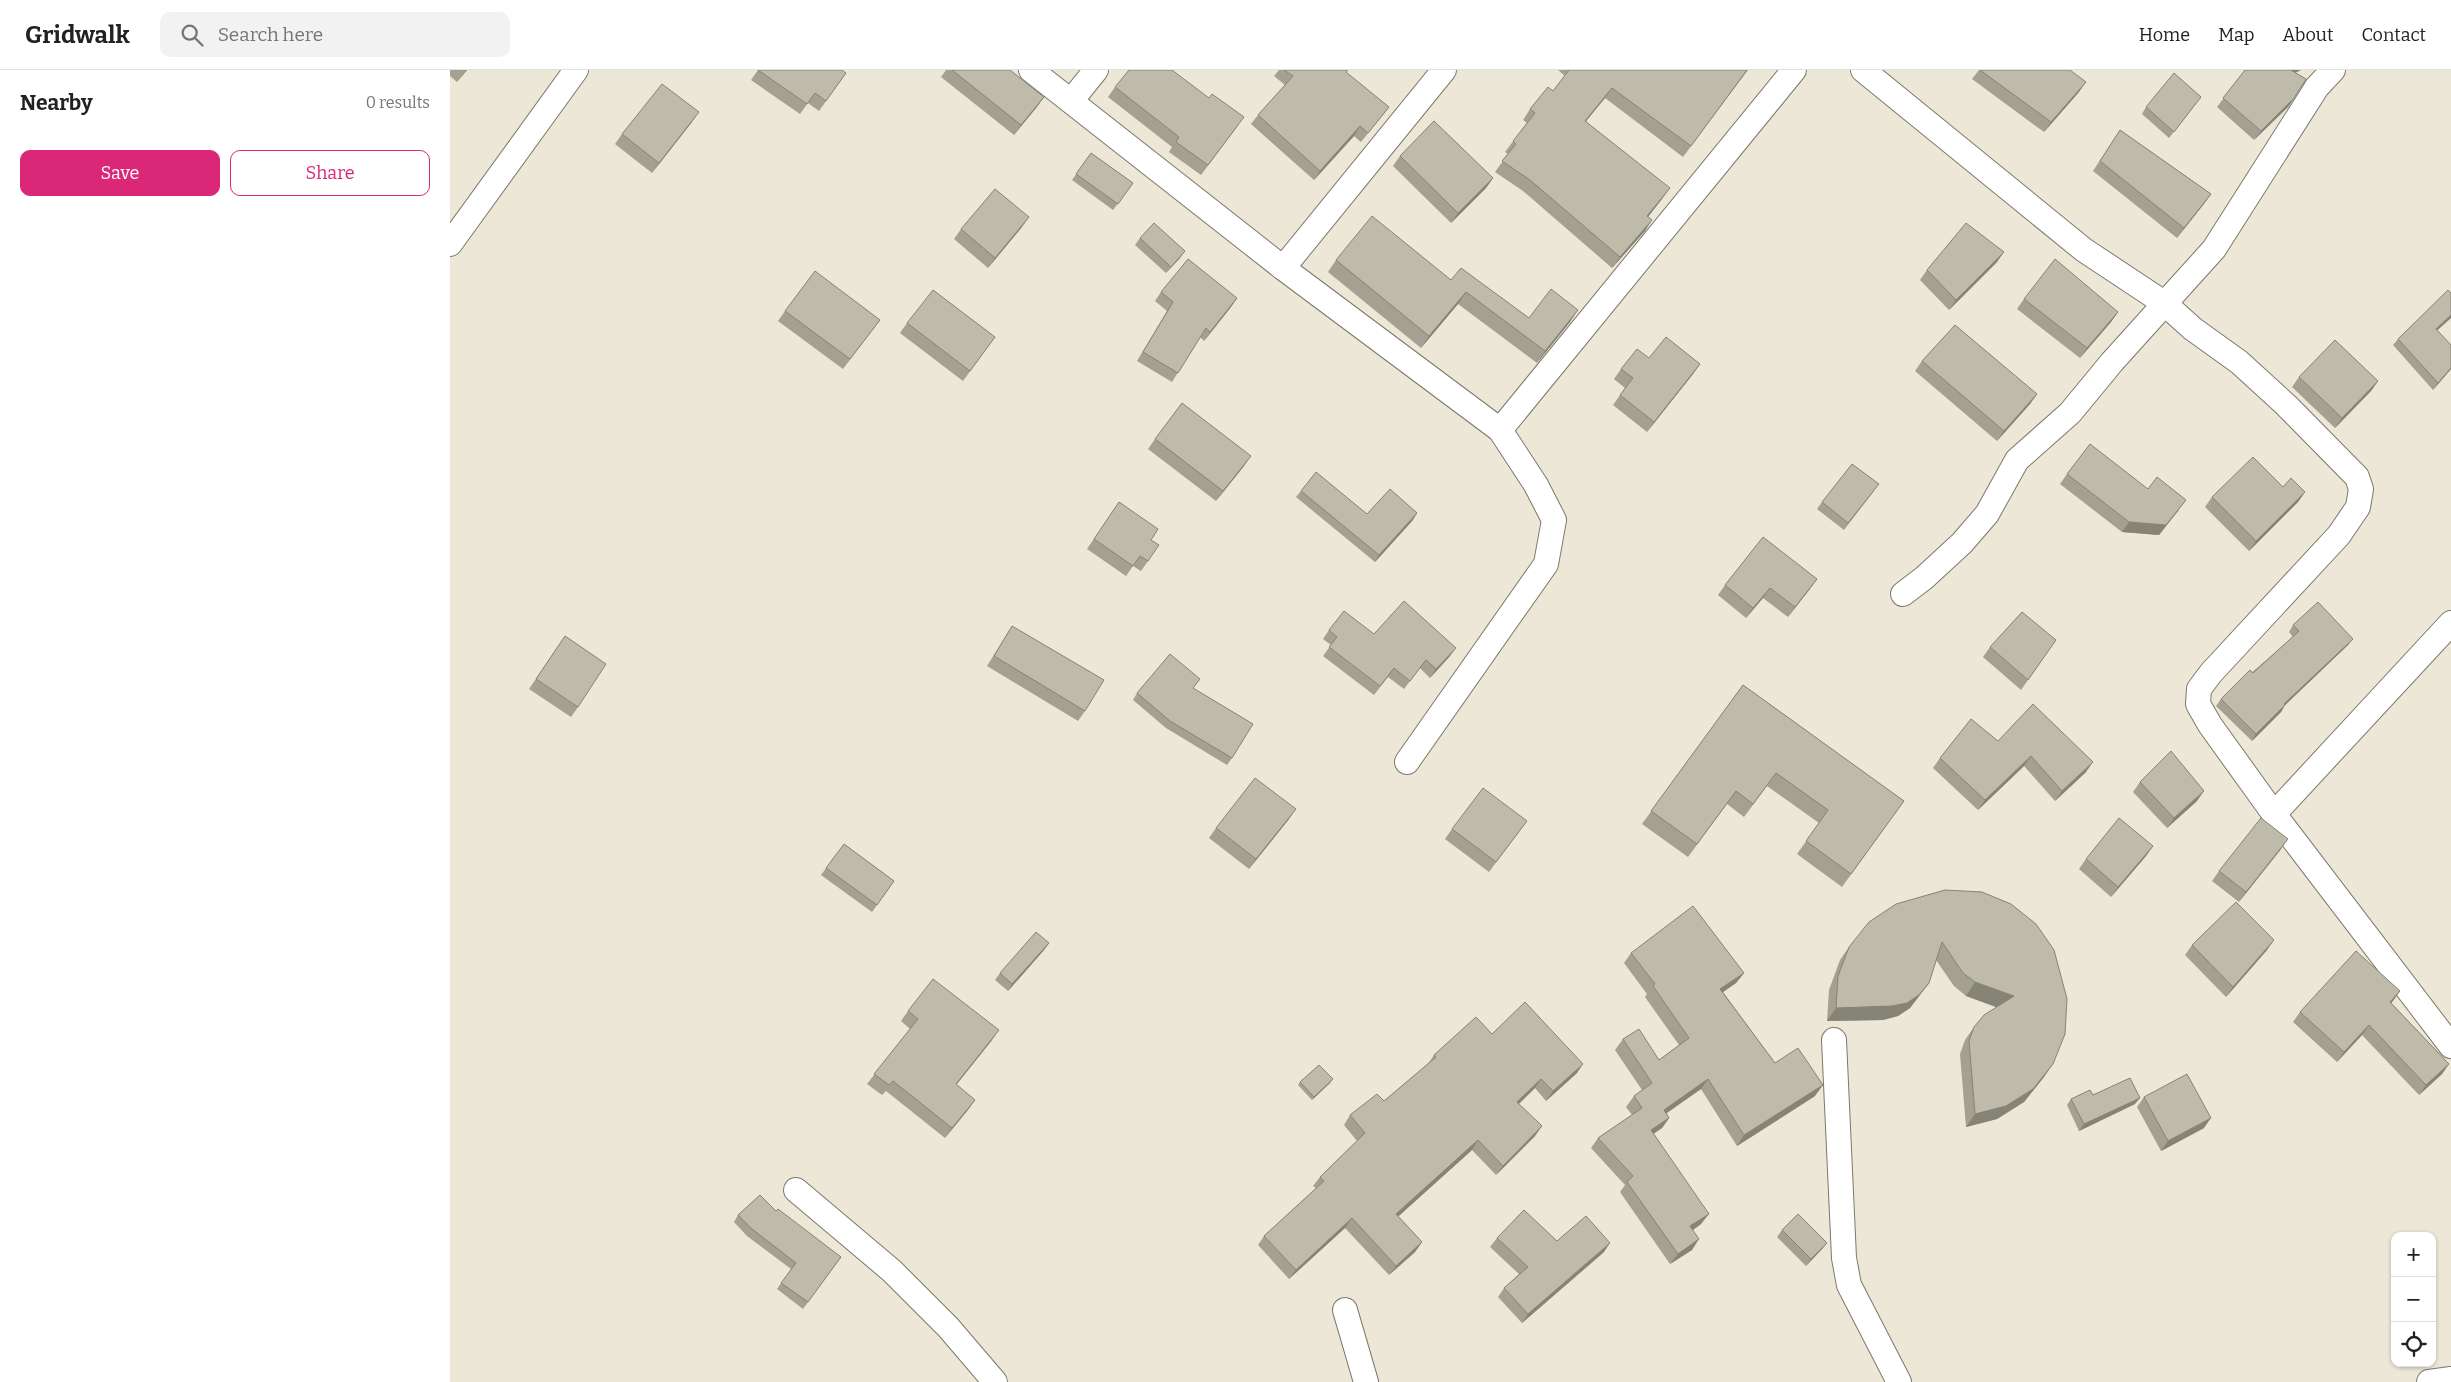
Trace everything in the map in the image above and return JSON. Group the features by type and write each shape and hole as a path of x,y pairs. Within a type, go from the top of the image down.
{"street":[{"path":"450,244 576,70"},
{"path":"1031,70 1283,268 1500,430 1536,485 1554,520 1546,564 1407,762"},
{"path":"1071,102 1096,70"},
{"path":"1283,268 1444,70"},
{"path":"1500,430 1794,70"},
{"path":"1863,70 2084,250 2164,303 2193,329 2239,362 2286,405 2357,477 2361,489 2358,508 2339,535 2211,673 2199,689 2198,704 2210,726 2274,814 2451,1046"},
{"path":"1902,594 1924,578 1962,543 1987,514 2017,460 2070,414 2112,362 2214,249 2317,87 2333,70"},
{"path":"2274,814 2451,623"},
{"path":"1834,1040 1844,1258 1849,1285 1899,1382"},
{"path":"796,1190 892,1271 948,1326 995,1382"},
{"path":"1345,1310 1366,1382"},
{"path":"2429,1382 2451,1378"}],"building":[{"path":"758,70 842,70 846,73 826,101 815,93 807,104"},
{"path":"952,70 1010,70 1044,97 1021,125"},
{"path":"1129,70 1172,70 1209,98 1212,94 1244,117 1208,165 1176,142 1179,137 1115,87"},
{"path":"1284,70 1348,70 1346,72 1389,107 1368,133 1360,126 1320,171 1258,115 1293,76"},
{"path":"1569,70 1747,70 1691,146 1612,88 1585,121 1670,188 1647,216 1652,220 1620,257 1530,180 1502,161 1516,144 1513,141 1535,113 1530,109 1548,87 1553,91"},
{"path":"1980,70 2070,70 2086,82 2051,122"},
{"path":"2245,70 2291,70 2306,79 2294,98 2261,131 2223,98"},
{"path":"2174,73 2201,97 2174,132 2146,107"},
{"path":"662,84 699,112 659,163 622,134"},
{"path":"1434,121 1493,178 1458,213 1400,156"},
{"path":"2120,130 2211,194 2184,228 2100,161"},
{"path":"1091,153 1133,183 1118,204 1076,174"},
{"path":"995,189 1029,217 995,258 961,229"},
{"path":"1372,216 1451,280 1461,268 1529,318 1551,289 1578,310 1545,351 1466,292 1429,336 1336,260"},
{"path":"1154,223 1185,251 1171,267 1140,238"},
{"path":"1966,223 2004,252 1956,300 1927,270"},
{"path":"1188,259 1237,298 1210,332 1206,328 1178,373 1143,352 1173,302 1161,292"},
{"path":"2055,259 2118,312 2087,348 2024,299"},
{"path":"815,271 880,320 850,359 785,311"},
{"path":"933,290 995,337 970,371 907,323"},
{"path":"2448,290 2451,293 2451,315 2436,329 2451,345 2451,368 2438,383 2398,339"},
{"path":"1955,325 2037,394 2004,431 1922,361"},
{"path":"1666,337 1700,364 1654,422 1620,395 1633,378 1621,369 1637,349 1649,358"},
{"path":"2335,340 2378,381 2342,418 2299,377"},
{"path":"1182,403 1251,456 1223,491 1155,439"},
{"path":"2090,444 2148,489 2157,477 2186,500 2166,525 2129,522 2067,474"},
{"path":"2253,457 2283,487 2291,478 2305,492 2256,541 2212,497"},
{"path":"1852,464 1879,484 1848,523 1822,502"},
{"path":"1316,472 1367,514 1390,489 1417,513 1379,555 1301,491"},
{"path":"1119,502 1158,529 1151,540 1159,545 1148,561 1140,556 1133,566 1094,539"},
{"path":"1763,537 1817,579 1795,607 1770,588 1753,608 1725,585"},
{"path":"1404,601 1456,648 1436,669 1426,660 1410,681 1394,668 1380,686 1329,647 1337,637 1329,630 1344,611 1374,634"},
{"path":"2318,602 2353,639 2284,704 2256,734 2221,699 2250,670 2253,673 2299,631 2293,625"},
{"path":"2022,612 2056,640 2028,680 1990,647"},
{"path":"1012,626 1104,680 1085,711 994,656"},
{"path":"565,636 606,664 578,707 536,679"},
{"path":"1170,654 1200,679 1193,688 1253,724 1232,758 1170,721 1137,693"},
{"path":"1743,685 1904,801 1851,874 1806,841 1828,810 1776,773 1753,804 1736,791 1697,844 1651,811"},
{"path":"2033,704 2093,762 2062,791 2031,756 1985,800 1940,758 1971,719 1998,741"},
{"path":"2171,751 2204,791 2174,818 2140,782"},
{"path":"1255,778 1296,809 1256,859 1216,828"},
{"path":"1483,788 1527,821 1496,862 1452,829"},
{"path":"2119,818 2153,846 2118,887 2086,859"},
{"path":"2261,818 2288,839 2246,892 2219,871"},
{"path":"844,844 894,881 877,905 826,868"},
{"path":"1945,890 1982,892 2011,904 2036,924 2054,950 2067,999 2065,1034 2053,1064 2033,1089 2006,1106 1975,1114 1969,1041 1974,1027 1984,1015 2014,996 1975,982 1963,973 1942,942 1929,983 1919,995 1907,1003 1892,1006 1836,1008 1838,976 1849,947 1869,922 1896,904"},
{"path":"2236,902 2274,940 2233,987 2192,945"},
{"path":"1693,906 1744,973 1720,989 1775,1063 1798,1048 1823,1085 1744,1135 1708,1079 1664,1110 1669,1118 1651,1130 1709,1214 1690,1226 1699,1239 1678,1254 1627,1182 1633,1176 1598,1138 1642,1108 1634,1096 1652,1083 1623,1039 1639,1029 1659,1060 1689,1038 1653,986 1655,984 1631,953"},
{"path":"1036,932 1049,943 1012,984 1000,973"},
{"path":"2356,951 2400,991 2390,1002 2449,1064 2426,1085 2369,1025 2344,1052 2300,1012"},
{"path":"933,979 999,1030 956,1084 975,1100 952,1128 893,1081 889,1085 874,1074 918,1019 908,1011"},
{"path":"1525,1002 1583,1064 1553,1091 1541,1079 1517,1102 1542,1126 1503,1166 1478,1140 1396,1214 1422,1242 1396,1266 1352,1218 1296,1270 1264,1236 1324,1181 1320,1177 1365,1133 1350,1115 1377,1094 1384,1101 1436,1057 1434,1055 1476,1017 1492,1034"},
{"path":"1319,1065 1333,1079 1314,1097 1300,1082"},
{"path":"2187,1074 2211,1118 2168,1141 2144,1097"},
{"path":"2130,1078 2140,1098 2084,1124 2071,1099 2090,1090 2093,1095"},
{"path":"760,1195 776,1211 778,1209 841,1257 808,1302 781,1283 796,1263 752,1229 738,1215"},
{"path":"1524,1210 1557,1241 1586,1216 1610,1243 1528,1314 1504,1288 1528,1267 1497,1238"},
{"path":"1798,1214 1827,1243 1811,1259 1782,1230"}]}
